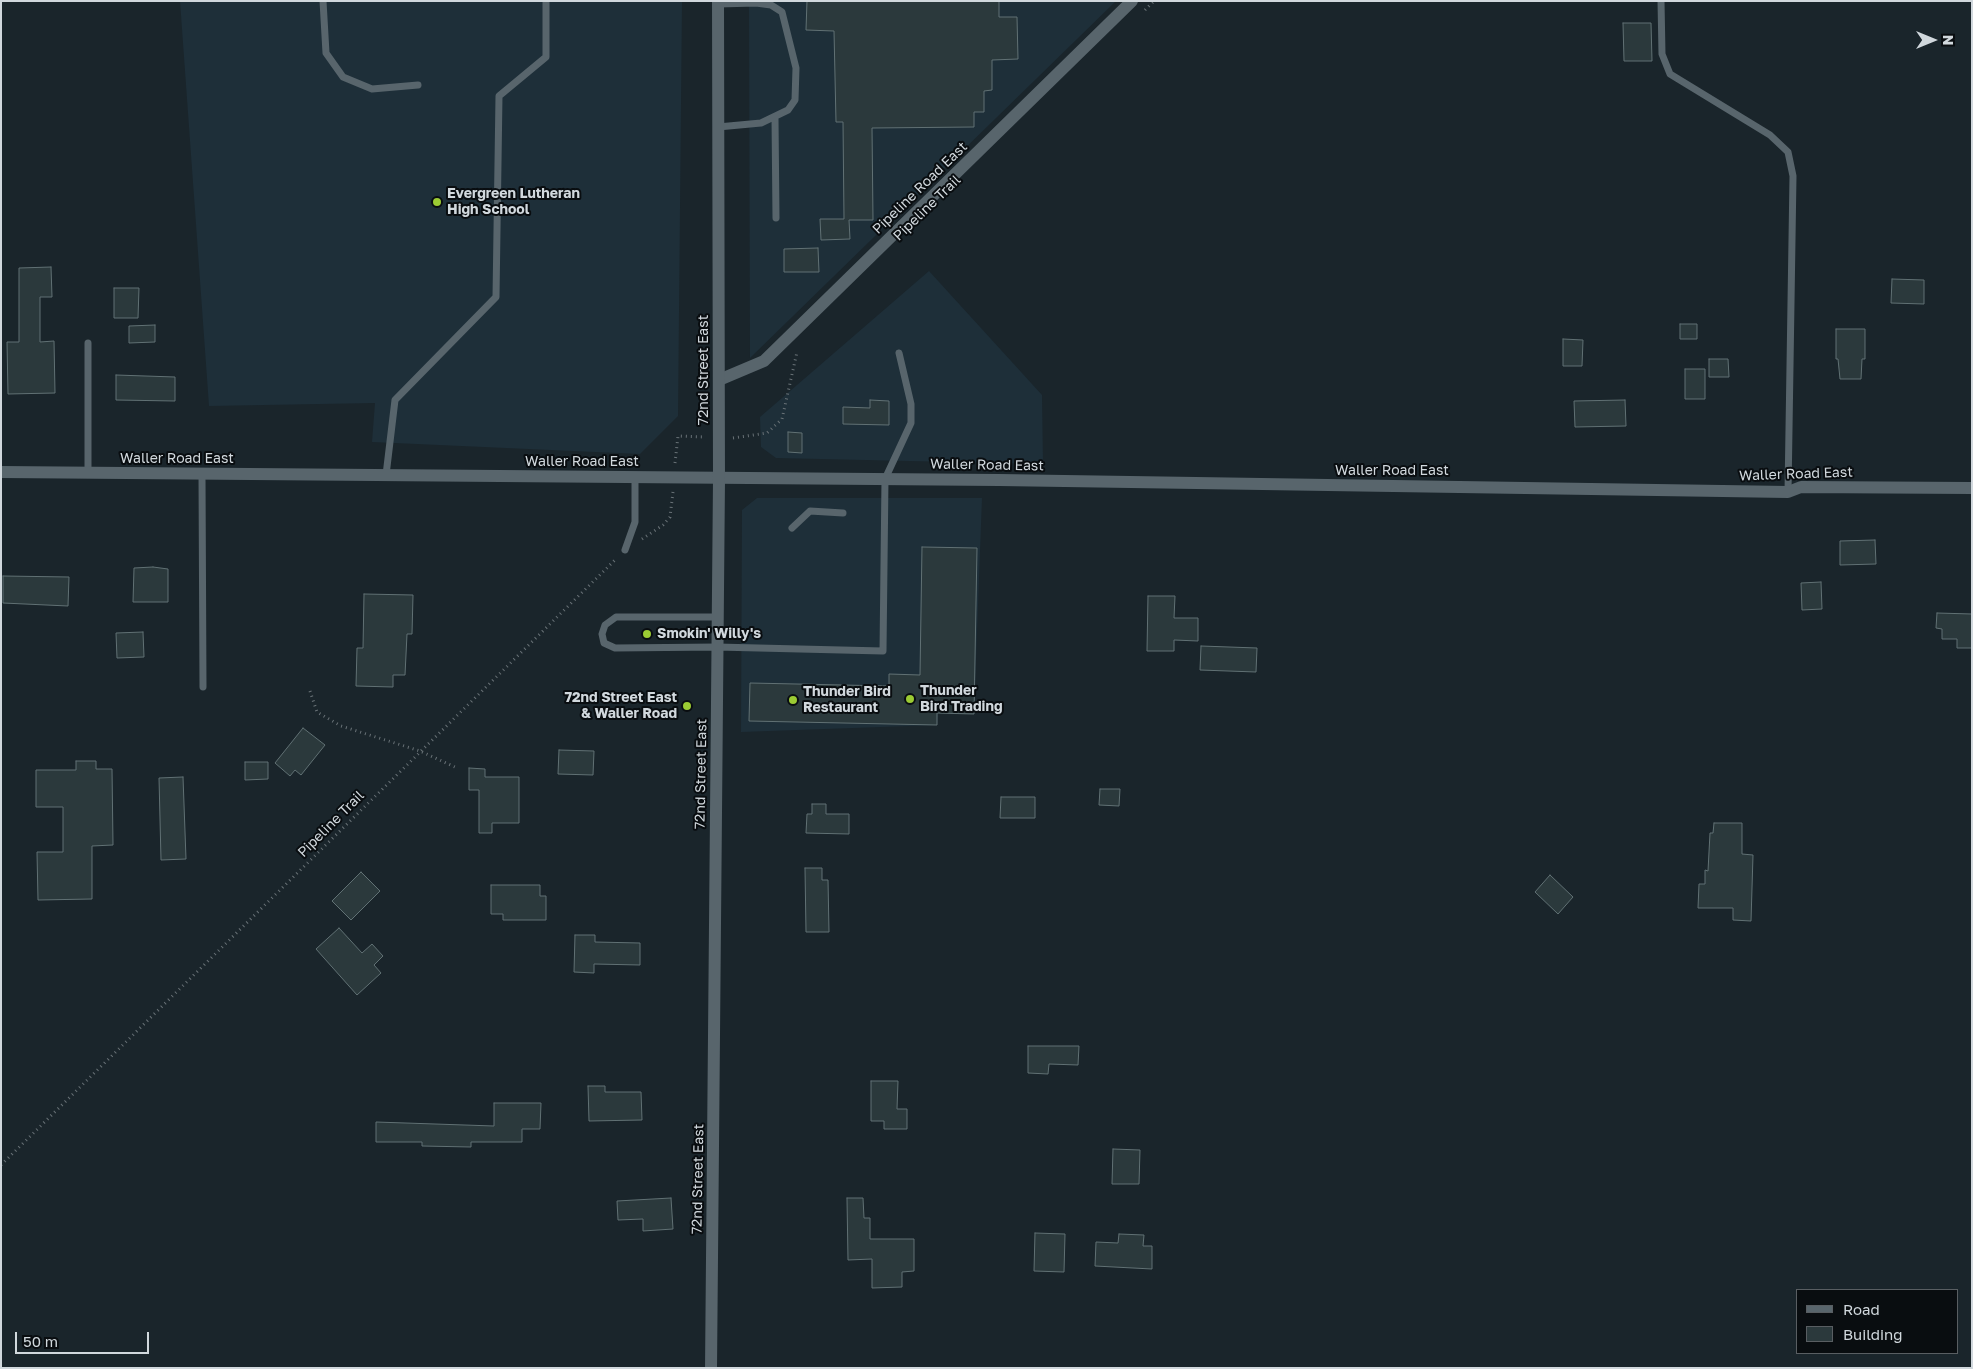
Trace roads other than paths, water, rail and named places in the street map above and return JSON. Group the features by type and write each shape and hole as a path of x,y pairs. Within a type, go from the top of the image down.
{"street":[{"name":"Pipeline Road East","path":"719,380 764,361 1132,1"},
{"name":"72nd Street East","path":"711,1368 719,479 718,2"},
{"name":"Waller Road East","path":"1,472 885,479 1630,488 1788,492 1801,487 1972,488"}],"lane":[{"path":"323,1 326,53 342,77 372,89 418,85"},
{"path":"386,475 395,400 496,297 499,96 546,57 546,1"},
{"path":"1661,1 1662,54 1670,74 1770,135 1788,152 1793,176 1788,492"},
{"path":"718,2 771,5 782,12 796,68 795,100 788,110 775,118 761,123 718,127"},
{"path":"775,118 776,218"},
{"path":"88,343 88,474"},
{"path":"718,617 616,617 605,625 602,634 604,643 615,648 717,647 883,651 885,479 910,423 911,404 899,353"},
{"path":"202,475 203,687"},
{"path":"625,550 635,522 635,477"},
{"path":"792,528 810,511 843,513"}],"place":[{"name":"Evergreen Lutheran High School","path":"437,202"},
{"name":"Smokin' Willy's","path":"647,634"},
{"name":"Thunder Bird Trading","path":"910,699"},
{"name":"Thunder Bird Restaurant","path":"793,700"},
{"name":"72nd Street East & Waller Road","path":"687,706"}]}
